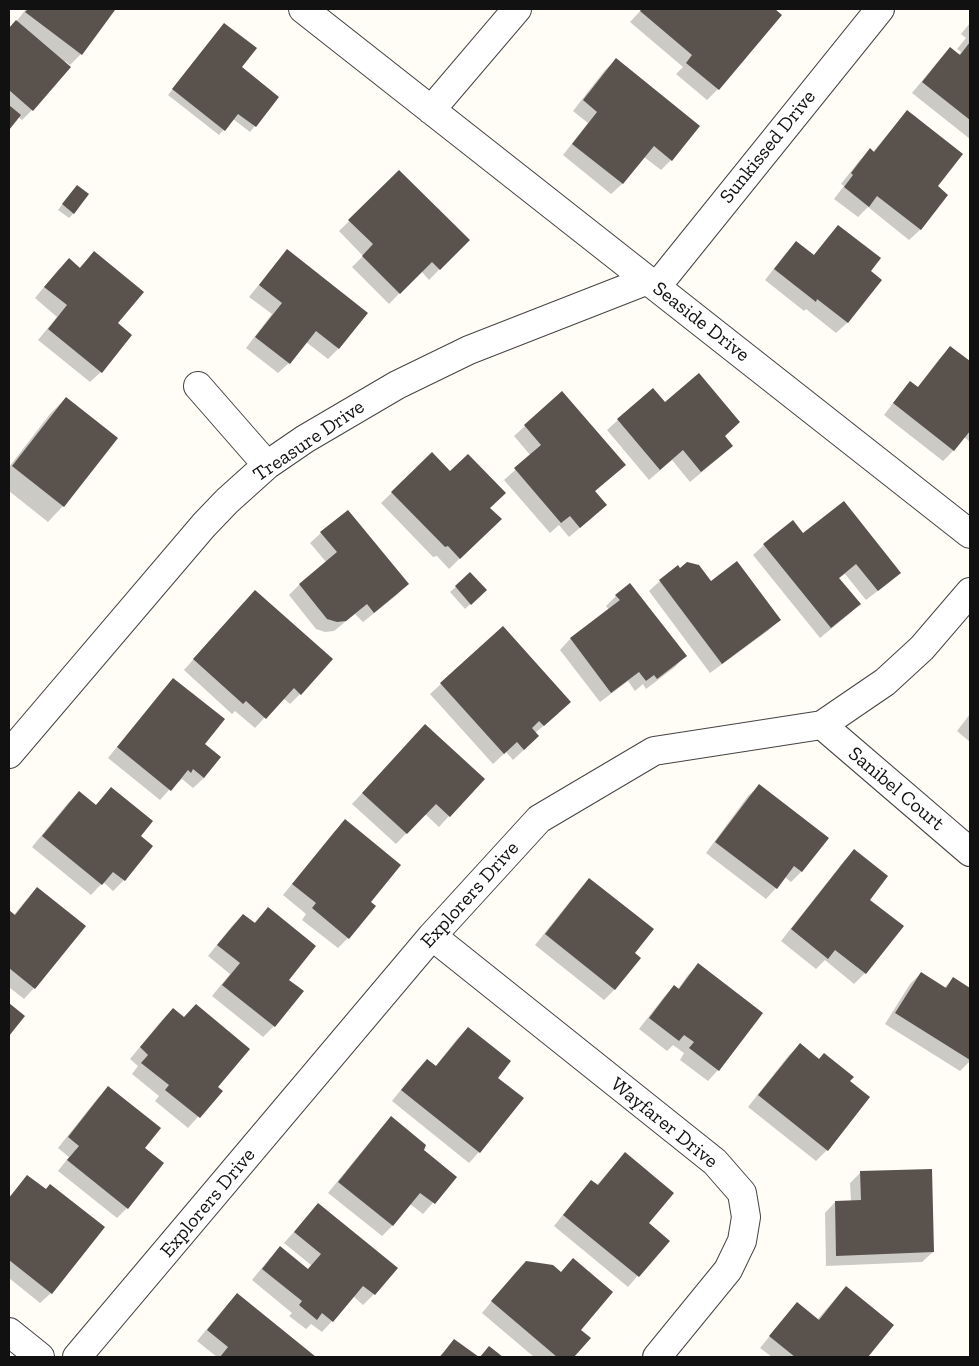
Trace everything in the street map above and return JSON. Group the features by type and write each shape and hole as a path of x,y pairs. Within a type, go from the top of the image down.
{"street":[{"name":"Seaside Drive","path":"303,9 970,534"},
{"path":"431,110 517,9"},
{"name":"Sunkissed Drive","path":"652,283 880,9"},
{"name":"Treasure Drive","path":"9,754 204,525 227,500 267,465 338,419 424,371 469,350 652,283"},
{"path":"198,386 267,465"},
{"name":"Explorers Drive","path":"77,1357 432,936 538,818 654,750 822,725 885,682 922,648 970,592"},
{"name":"Sanibel Court","path":"822,725 970,852"},
{"name":"Wayfarer Drive","path":"432,936 715,1162 742,1193 746,1217 742,1241 728,1270 657,1357"},
{"path":"9,1332 40,1357"}],"building":[{"path":"28,9 115,10 82,55 25,12"},
{"path":"642,9 775,9 782,15 719,90 686,63 692,55 640,11"},
{"path":"16,20 71,67 33,111 9,90 9,28"},
{"path":"224,23 257,48 242,67 279,97 256,127 238,114 225,131 172,89"},
{"path":"970,42 970,120 922,82 950,47 960,55"},
{"path":"616,58 700,126 672,161 654,146 623,184 572,144 597,112 583,100"},
{"path":"9,105 21,115 9,130"},
{"path":"907,110 963,154 938,186 948,195 921,230 877,196 869,207 844,187 853,175 851,173 870,148 874,152"},
{"path":"399,170 470,240 440,270 432,262 400,294 362,256 373,244 348,220"},
{"path":"77,185 89,194 74,214 62,204"},
{"path":"838,225 881,258 871,271 882,280 848,323 817,299 816,302 774,269 796,241 814,255"},
{"path":"287,249 368,313 339,349 316,331 290,364 255,337 282,303 259,285"},
{"path":"94,251 144,292 118,323 132,335 102,373 48,329 67,305 44,287 69,258 80,268"},
{"path":"950,346 970,361 970,431 954,451 893,403 910,381 918,387"},
{"path":"699,373 740,422 725,436 733,446 701,472 683,450 660,470 617,419 653,388 665,402"},
{"path":"562,391 626,465 595,491 607,505 580,528 570,516 561,523 514,468 541,445 524,425"},
{"path":"66,397 118,438 64,507 12,466"},
{"path":"432,452 450,471 468,454 506,493 490,508 502,519 460,559 448,546 445,547 391,492"},
{"path":"844,501 901,573 878,591 856,564 839,578 861,604 831,628 763,544 793,520 803,533"},
{"path":"348,510 409,584 374,613 367,604 346,621 337,622 327,619 299,584 337,552 320,532"},
{"path":"737,561 781,620 722,664 659,580 678,565 680,568 687,562 699,565 711,581"},
{"path":"470,572 487,590 471,605 455,586"},
{"path":"630,583 687,656 657,679 654,675 646,681 639,672 611,693 570,638 620,600 615,595"},
{"path":"255,590 333,659 301,695 294,688 266,719 246,701 243,704 193,659"},
{"path":"503,626 571,702 544,726 539,721 532,728 539,736 524,750 517,742 504,754 440,683"},
{"path":"173,678 225,719 205,744 221,757 204,778 193,769 191,773 188,770 171,791 117,747"},
{"path":"425,724 485,779 450,817 436,804 407,834 362,793"},
{"path":"759,784 829,838 802,872 794,866 777,889 715,842"},
{"path":"111,787 153,821 141,836 153,846 125,881 113,872 102,885 42,836 79,791 96,805"},
{"path":"345,819 401,865 371,902 376,906 349,939 312,908 316,903 292,884"},
{"path":"854,849 888,876 870,900 904,926 866,974 835,950 828,959 791,929"},
{"path":"589,878 654,929 635,953 641,958 615,990 545,934"},
{"path":"37,887 86,926 35,989 9,968 9,910 15,915"},
{"path":"268,907 316,946 289,980 304,991 275,1027 222,985 240,963 217,945 243,914 255,923"},
{"path":"698,963 763,1013 719,1071 689,1048 694,1042 684,1035 679,1041 649,1018 674,985 679,989"},
{"path":"921,972 946,988 953,977 970,988 970,1060 895,1013"},
{"path":"9,1003 25,1016 9,1036"},
{"path":"196,1004 250,1049 218,1087 223,1091 200,1118 165,1090 169,1085 141,1063 148,1055 140,1047 173,1008 184,1017"},
{"path":"468,1027 511,1061 498,1078 524,1098 480,1153 401,1090 427,1059 436,1066"},
{"path":"800,1043 819,1059 824,1053 854,1077 850,1081 870,1097 828,1151 758,1095"},
{"path":"108,1086 161,1128 145,1148 164,1163 128,1209 67,1160 79,1146 68,1137"},
{"path":"391,1116 426,1145 424,1150 457,1177 435,1204 420,1193 393,1226 338,1182"},
{"path":"625,1152 674,1193 649,1223 670,1241 639,1277 563,1215 591,1180 598,1185"},
{"path":"932,1169 934,1252 836,1256 835,1201 861,1200 860,1171"},
{"path":"27,1175 46,1189 50,1184 105,1227 52,1294 9,1260 9,1198"},
{"path":"318,1203 398,1268 375,1295 363,1286 333,1322 322,1313 317,1320 299,1305 302,1301 262,1269 280,1246 308,1269 321,1254 294,1232"},
{"path":"573,1258 613,1292 581,1330 591,1338 574,1357 557,1357 491,1301 526,1261 553,1265 561,1272"},
{"path":"846,1286 894,1325 868,1357 795,1357 769,1336 797,1302 819,1320"},
{"path":"237,1293 316,1357 220,1357 228,1347 207,1330"},
{"path":"454,1339 479,1357 440,1357"},
{"path":"489,1346 503,1357 480,1357"}]}
